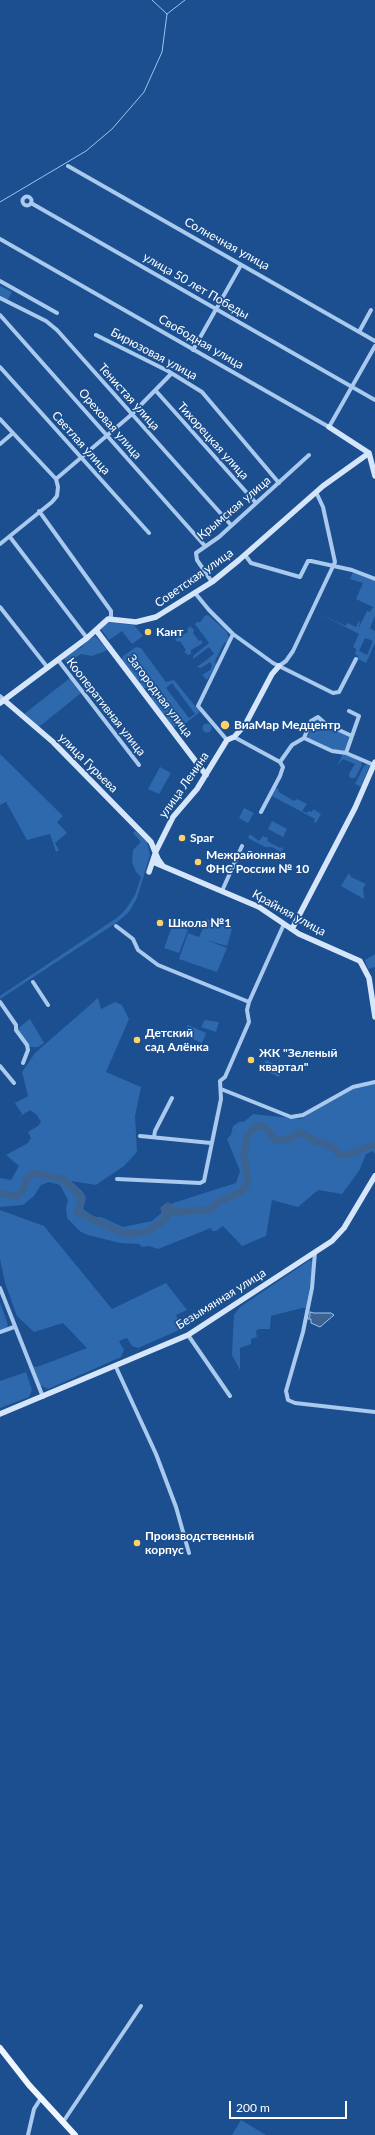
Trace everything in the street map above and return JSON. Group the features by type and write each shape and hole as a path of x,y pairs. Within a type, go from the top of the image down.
{"main road":[{"name":"Свободная улица","path":"329,427 369,453"},
{"path":"369,453 375,476"},
{"name":"Советская улица","path":"111,619 128,622 150,619 156,617 196,593 245,556 316,492 369,453"},
{"path":"1,700 48,668 111,619"},
{"name":"Загородная улица","path":"96,630 206,775"},
{"path":"227,740 234,737 245,725 272,674 279,666"},
{"name":"улица Гурьева","path":"1,700 79,768 151,842 158,859 163,866"},
{"name":"улица Ленина","path":"163,866 156,867 149,872 156,851 173,817 206,775 227,740"},
{"path":"292,929 355,808 374,764"},
{"name":"Крайняя улица","path":"153,862 264,909 300,934 354,958 363,965 369,978 375,1017"},
{"name":"Безымянная улица","path":"0,1414 188,1335 332,1241 344,1228 375,1176"},
{"path":"0,2048 41,2098 75,2135"}],"street":[{"name":"Солнечная улица","path":"68,166 375,341"},
{"name":"улица 50 лет Победы","path":"31,203 375,400"},
{"name":"Свободная улица","path":"0,239 329,427"},
{"path":"194,350 242,265"},
{"path":"0,281 58,313"},
{"name":"Тенистая улица","path":"0,298 46,321 57,330 231,525"},
{"path":"359,332 371,310"},
{"name":"Ореховая улица","path":"0,315 205,546"},
{"name":"Бирюзовая улица","path":"96,336 193,386 209,398 279,483"},
{"path":"329,427 375,346"},
{"name":"Светлая улица","path":"0,367 149,533"},
{"path":"56,479 131,414 156,391 171,374"},
{"name":"Тихорецкая улица","path":"156,391 256,503"},
{"path":"0,419 56,479 58,488 57,496 0,544"},
{"path":"0,444 13,433"},
{"name":"Крымская улица","path":"212,582 197,560 196,553 231,525 309,455"},
{"path":"279,666 286,661 293,651 335,562 323,507 316,492"},
{"path":"39,511 111,611 111,619"},
{"path":"10,537 87,638"},
{"path":"245,556 251,563 300,577 308,561 333,566 375,579"},
{"path":"196,593 208,610 233,634 279,666 335,694 338,692 356,659"},
{"path":"0,607 48,668"},
{"path":"227,740 198,706 233,634"},
{"name":"Кооперативная улица","path":"58,660 139,765"},
{"path":"346,753 359,716 349,711"},
{"path":"280,762 292,746 304,738 312,721 318,717 326,724 352,736"},
{"path":"234,737 280,762 283,767 280,776 261,812"},
{"path":"304,738 332,751 346,753 374,764"},
{"path":"222,891 242,846"},
{"path":"117,1179 200,1183 204,1181 221,1089 220,1081 225,1077 249,1022 247,1010 249,1002 284,924"},
{"path":"116,926 133,939 138,950 158,965 249,1002"},
{"path":"33,982 48,1005"},
{"path":"0,1002 16,1025 16,1030 27,1045 28,1050 23,1063"},
{"path":"0,1066 14,1084"},
{"path":"221,1089 290,1117 303,1115 353,1087 375,1082"},
{"path":"154,1137 155,1131 172,1098"},
{"path":"140,1136 211,1143"},
{"path":"315,1252 309,1302 303,1332 286,1391 288,1400 296,1403 375,1412"},
{"path":"0,1288 14,1327 43,1397"},
{"path":"0,1332 14,1327"},
{"path":"188,1335 230,1396"},
{"path":"115,1365 156,1454 176,1507 189,1553"},
{"path":"63,2122 141,2006"},
{"path":"28,2135 34,2109 41,2098"}],"shaded area":[{"path":"0,286 12,292 7,301 0,297"},
{"path":"353,572 375,581 375,616 370,628 375,631 375,643 366,663 358,659 358,656 355,654 356,649 353,647 359,634 320,614 346,626 347,623 356,627 359,621 358,629 367,611 370,612 373,607 356,599 363,583 350,579","holes":["365,638 373,641 367,655 359,651"]},
{"path":"208,615 227,632 229,639 224,643 215,661 216,665 207,680 202,675 210,670 212,666 210,662 201,668 197,667 214,654 209,647 193,659 193,656 209,643 195,624 200,622 204,616"},
{"path":"109,622 134,625 143,636 132,644 122,631 109,640 101,629"},
{"path":"190,626 194,630 193,633 199,641 201,640 203,643 191,650 191,654 188,655 184,652 186,650 180,641 177,642 175,639 188,632 187,630"},
{"path":"95,636 108,650 92,656 81,654 67,664 64,659 76,649 81,648 87,641"},
{"path":"136,647 141,648 166,682 174,680 200,712 178,729 176,726 173,728 151,698 151,693 147,688 143,688 122,660 123,656","holes":["172,683 195,714 189,718 166,688"]},
{"path":"70,678 81,693 39,727 24,714"},
{"path":"317,718 331,727 332,731 338,730 349,736 351,741 345,752 335,751 307,738 312,722"},
{"path":"207,723 212,728 207,733 202,728"},
{"path":"0,754 63,816 57,822 67,833 55,843 59,850 56,852 50,834 27,840 6,802 0,805"},
{"path":"343,754 361,761 362,765 355,778 350,778 349,774 355,764 343,759 337,766"},
{"path":"367,764 370,765 361,787 355,784 364,766"},
{"path":"160,767 171,773 159,794 148,789"},
{"path":"278,788 279,792 294,801 297,799 307,804 302,811 307,813 309,811 312,812 313,809 321,814 316,823 314,822 315,819 272,796 275,789"},
{"path":"244,808 254,813 248,823 239,818"},
{"path":"272,821 287,829 283,837 268,829"},
{"path":"135,831 147,842 150,855 137,898 129,912 116,923 0,999 0,996 118,917 126,909 135,895 141,877 136,872 132,862 133,850 141,842 133,833"},
{"path":"250,834 259,841 263,836 268,838 267,841 280,848 284,847 281,852 272,847 265,847 248,838"},
{"path":"349,873 351,877 366,884 363,888 364,899 341,886"},
{"path":"207,919 232,929 227,946 206,940 227,948 217,972 179,959 188,933 199,937"},
{"path":"173,924 188,930 179,953 164,948"},
{"path":"375,954 375,967 368,969 365,960"},
{"path":"98,998 101,1009 115,1002 122,1005 129,1019 106,1072 141,1087 135,1116 137,1152 124,1166 96,1185 71,1181 83,1192 86,1198 83,1209 94,1217 101,1217 123,1227 152,1221 173,1203 236,1183 240,1171 227,1139 231,1135 233,1126 239,1122 245,1121 253,1114 300,1119 354,1089 375,1083 375,1154 373,1151 366,1154 359,1171 342,1194 318,1190 298,1207 272,1200 266,1236 242,1246 223,1226 216,1231 212,1231 211,1228 158,1249 149,1246 142,1247 139,1244 120,1243 88,1235 81,1232 67,1218 66,1208 68,1200 60,1185 49,1182 41,1185 34,1196 23,1205 0,1207 0,1178 11,1180 19,1166 6,1155 28,1143 31,1138 28,1132 38,1126 41,1122 37,1115 30,1110 16,1119 22,1114 15,1103 28,1096 22,1072 35,1053"},
{"path":"30,1019 44,1043 38,1047 30,1047 17,1029"},
{"path":"205,1020 219,1022 216,1032 201,1027"},
{"path":"188,1025 206,1033 202,1043 184,1035"},
{"path":"266,1060 283,1068 279,1077 262,1069"},
{"path":"0,1210 44,1226 112,1309 166,1283 187,1310 176,1315 180,1324 179,1330 138,1348 132,1346 127,1338 119,1341 124,1350 121,1357 48,1389 40,1385 33,1366 37,1367 87,1348 63,1323 34,1332 17,1316 5,1283 0,1259"},
{"path":"310,1260 314,1263 306,1308 271,1316 270,1329 259,1329 256,1331 257,1337 251,1339 251,1344 240,1348 240,1370 232,1355 234,1315 240,1307"},
{"path":"0,1302 8,1325 6,1329 0,1331"},
{"path":"310,1312 331,1313 334,1315 320,1327 311,1323 311,1319 308,1319"},
{"path":"26,1372 32,1390 29,1397 0,1408 0,1381"},
{"path":"241,2120 266,2135 232,2135"}],"waterway":[{"path":"152,0 167,14"},
{"path":"0,202 86,151 112,129 144,92 162,52 167,14 185,0"},
{"path":"0,1194 17,1196 21,1193 29,1176 35,1173 63,1179 82,1198 77,1212 125,1234 146,1232 167,1218 164,1209 168,1206 174,1212 210,1210 218,1202 243,1191 248,1180 244,1156 247,1137 252,1129 261,1125 268,1130 275,1140 288,1140 300,1132 316,1142 321,1142 334,1148 340,1155 348,1155 375,1144"}],"place":[{"name":"Кант","path":"148,632"},
{"name":"ВиаМар Медцентр","path":"225,725"},
{"name":"Spar","path":"182,838"},
{"name":"Межрайонная ФНС России № 10","path":"198,862"},
{"name":"Школа №1","path":"160,923"},
{"name":"Детский сад Алёнка","path":"137,1040"},
{"name":"ЖК \"Зеленый квартал\"","path":"251,1060"},
{"name":"Производственный корпус","path":"137,1543"}]}
